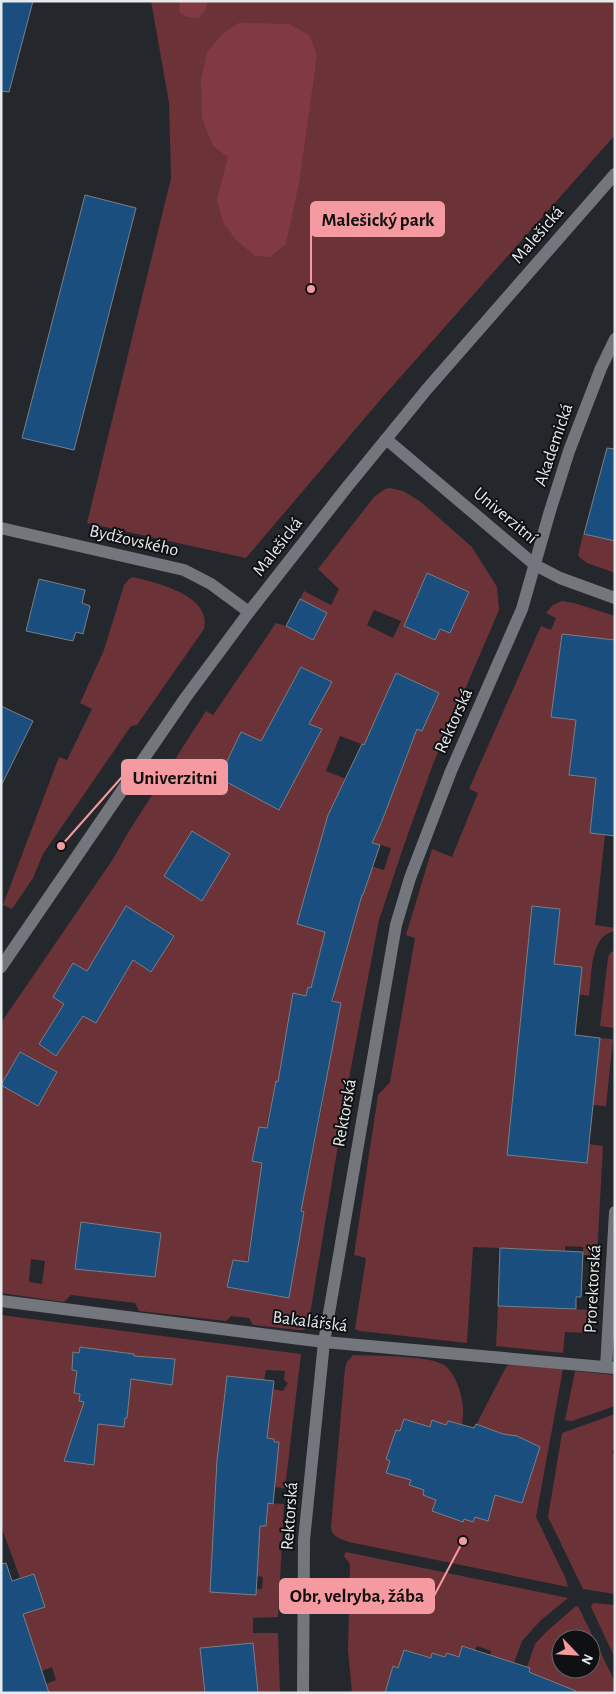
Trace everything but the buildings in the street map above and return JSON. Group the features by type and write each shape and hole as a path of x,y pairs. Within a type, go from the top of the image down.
{"street":[{"name":"Malešická","path":"1,967 186,698 249,612 386,439 615,174"},
{"name":"Akademická","path":"535,565 569,451 601,368 615,339"},
{"name":"Univerzitní","path":"386,439 535,565 560,578 615,598"},
{"name":"Bydžovského","path":"1,528 184,570 211,584 249,612"},
{"name":"Rektorská","path":"303,1693 304,1540 324,1342 396,925 410,878 451,771 522,609 535,565"},
{"name":"Prorektorská","path":"611,1368 615,1212"},
{"name":"Bakalářská","path":"1,1301 324,1342 611,1368"}],"shaded area":[{"path":"151,1 615,1 615,135 381,399 246,558 87,523 171,178 169,103"},
{"path":"179,1 208,1 205,11 198,18 187,17 180,13"},
{"path":"239,23 289,24 309,35 317,55 299,183 286,244 270,257 255,256 236,240 223,222 217,199 228,157 213,146 202,118 201,81 207,52 222,34"},
{"path":"390,488 403,491 421,502 472,547 497,587 499,610 433,764 379,920 350,1073 308,1326 304,1330 298,1330 253,1325 249,1318 231,1316 226,1321 139,1311 135,1303 71,1295 64,1302 1,1293 1,1023 113,859 206,711 213,715 276,623 313,639 327,613 300,599 304,591 331,605 339,589 318,569 374,497 385,489","holes":["427,573 469,592 450,633 440,629 435,640 404,626","374,610 401,621 393,638 367,625","301,667 331,681 302,736 273,719","396,673 439,693 422,731 379,712","242,732 244,733 243,735 302,766 291,787 230,756","340,736 405,760 379,829 331,811 351,781 326,771","356,838 391,848 384,870 371,866 362,895 325,932 297,924 318,849","212,843 230,854 202,900 203,855","174,936 151,972 105,942","308,987 334,993 334,1001 341,1003 332,1048 285,1039 294,994 306,996","20,1052 57,1072 38,1106 2,1085","276,1081 325,1090 309,1172 252,1161 259,1127 266,1128","257,1203 303,1212 289,1298 227,1287 233,1260 247,1262","81,1222 161,1233 155,1277 75,1269","31,1259 45,1261 42,1284 29,1282"]},
{"path":"583,534 615,541 615,573 587,563 578,556"},
{"path":"133,577 168,587 191,599 200,607 204,617 204,629 137,725 131,726 43,854 33,878 12,909 3,905 59,757 67,760 92,709 80,703 104,650 124,585"},
{"path":"562,601 615,616 615,640 562,634 551,717 576,720 569,775 596,778 590,833 605,835 595,925 615,928 615,931 607,934 600,940 596,948 593,958 589,996 579,994 581,967 554,964 559,909 532,907 587,1163 589,1144 603,1146 597,1256 583,1255 583,1247 565,1246 565,1251 473,1247 467,1343 360,1331 355,1329 366,1258 354,1255 378,1095 390,1082 415,938 406,935 432,849 452,857 478,793 469,789 541,626 551,630 556,618 546,613 553,605"},
{"path":"615,950 614,1028 600,1026 608,958 610,953"},
{"path":"600,1038 613,1039 606,1106 593,1105"},
{"path":"498,1306 595,1310 593,1333 565,1332 563,1353 496,1346"},
{"path":"1,1315 301,1354 285,1488 217,1483 256,1589 262,1589 263,1577 257,1576 260,1526 266,1526 268,1503 284,1504 278,1617 253,1618 253,1633 278,1633 280,1693 258,1693 253,1643 200,1649 205,1693 49,1693 46,1684 56,1680 52,1667 42,1671 1,1621 34,1574 20,1578 1,1526","holes":["80,1347 134,1354 127,1418 125,1418 124,1425 122,1424 121,1427 98,1424 87,1402 79,1400 80,1394 75,1393","160,1358 175,1359 172,1385 156,1383","266,1370 285,1371 284,1380 288,1383 283,1391 273,1389 267,1438 279,1442 278,1454 218,1452 227,1376 264,1380"]},
{"path":"353,1355 412,1357 442,1364 450,1370 460,1391 463,1407 462,1425 474,1429 506,1367 510,1364 563,1369 536,1517 568,1587 349,1542 334,1535 331,1527 345,1368"},
{"path":"575,1371 615,1375 615,1406 572,1421 565,1420"},
{"path":"615,1414 615,1447 612,1453 615,1454 615,1594 583,1589 548,1517 562,1433"},
{"path":"346,1552 568,1598 540,1621 522,1641 514,1663 488,1662 491,1651 477,1646 475,1651 462,1647 459,1657 447,1653 445,1657 432,1653 431,1658 404,1650 398,1668 393,1667 386,1689 391,1693 352,1693 348,1650 350,1564 344,1556"},
{"path":"593,1603 615,1605 615,1658 591,1607"},
{"path":"576,1606 579,1608 589,1629 551,1629 551,1679 601,1679 601,1653 615,1682 615,1693 558,1693 529,1672 527,1667 535,1644 546,1632"}],"place":[{"name":"Malešický park","path":"311,289"},
{"name":"Univerzitni","path":"61,846"},
{"name":"Obr, velryba, žába","path":"463,1541"}]}
